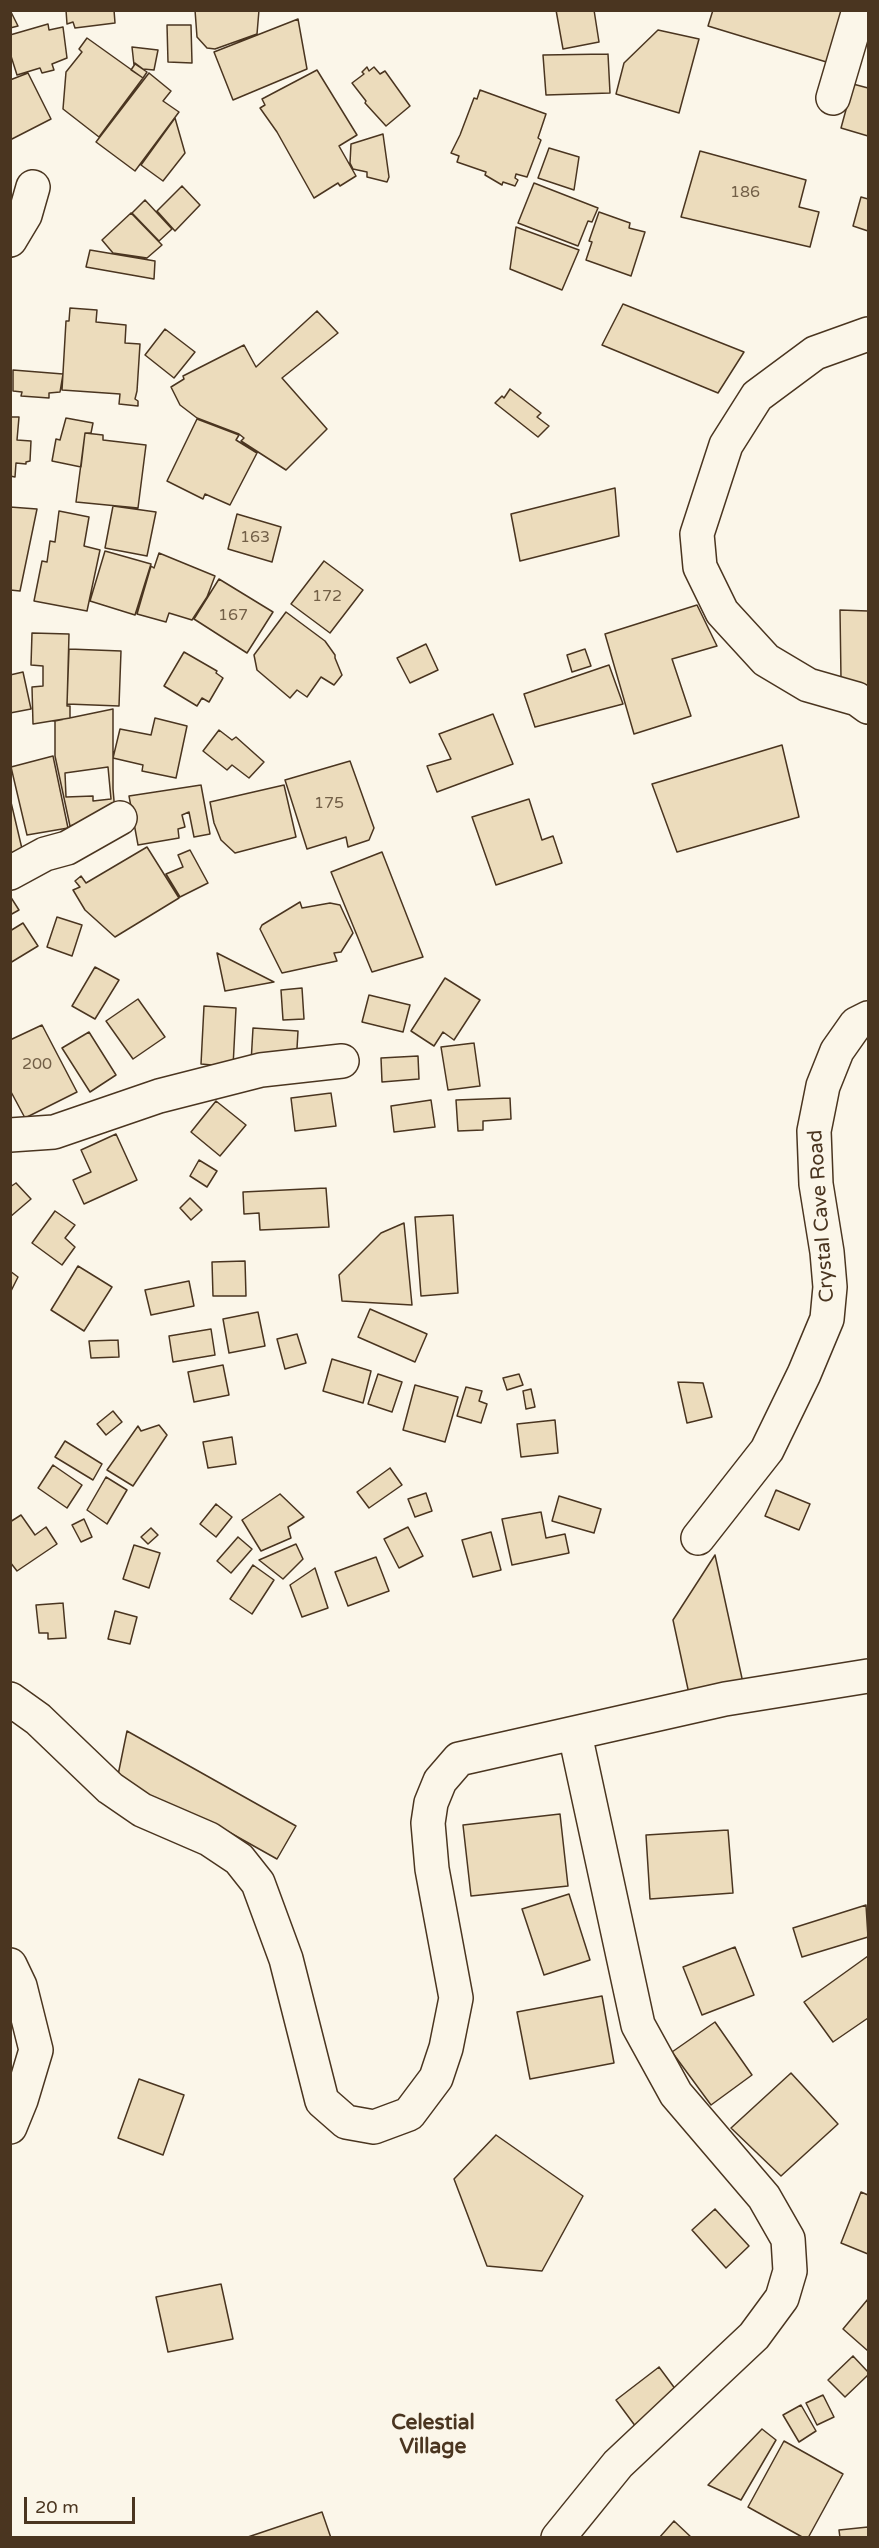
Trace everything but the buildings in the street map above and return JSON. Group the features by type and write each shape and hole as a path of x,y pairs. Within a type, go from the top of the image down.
{"street":[{"path":"833,98 859,10"},
{"path":"10,240 25,215 33,187"},
{"path":"868,334 815,353 757,396 726,445 697,534 700,567 722,612 766,660 808,685 857,699 868,707"},
{"path":"10,873 45,854 67,848 120,818"},
{"name":"Crystal Cave Road","path":"698,1538 767,1450 804,1374 827,1319 830,1287 816,1184 814,1131 823,1086 837,1051 856,1024 868,1018"},
{"path":"10,1135 54,1132 159,1096 261,1070 342,1061"},
{"path":"10,1699 38,1719 110,1788 142,1810 209,1839 239,1859 258,1883 282,1949 302,2015 322,2101 345,2122 374,2127 409,2114 436,2078 446,2048 456,1998 432,1869 428,1823 431,1803 440,1781 459,1759 725,1700 868,1676"},
{"path":"558,2538 618,2464 754,2336 782,2298 790,2271 788,2239 764,2197 676,2094 638,2025 575,1734"},
{"path":"10,1965 20,1986 36,2050 10,2127"}],"district":[{"name":"Celestial Village","path":"433,2435"}]}
